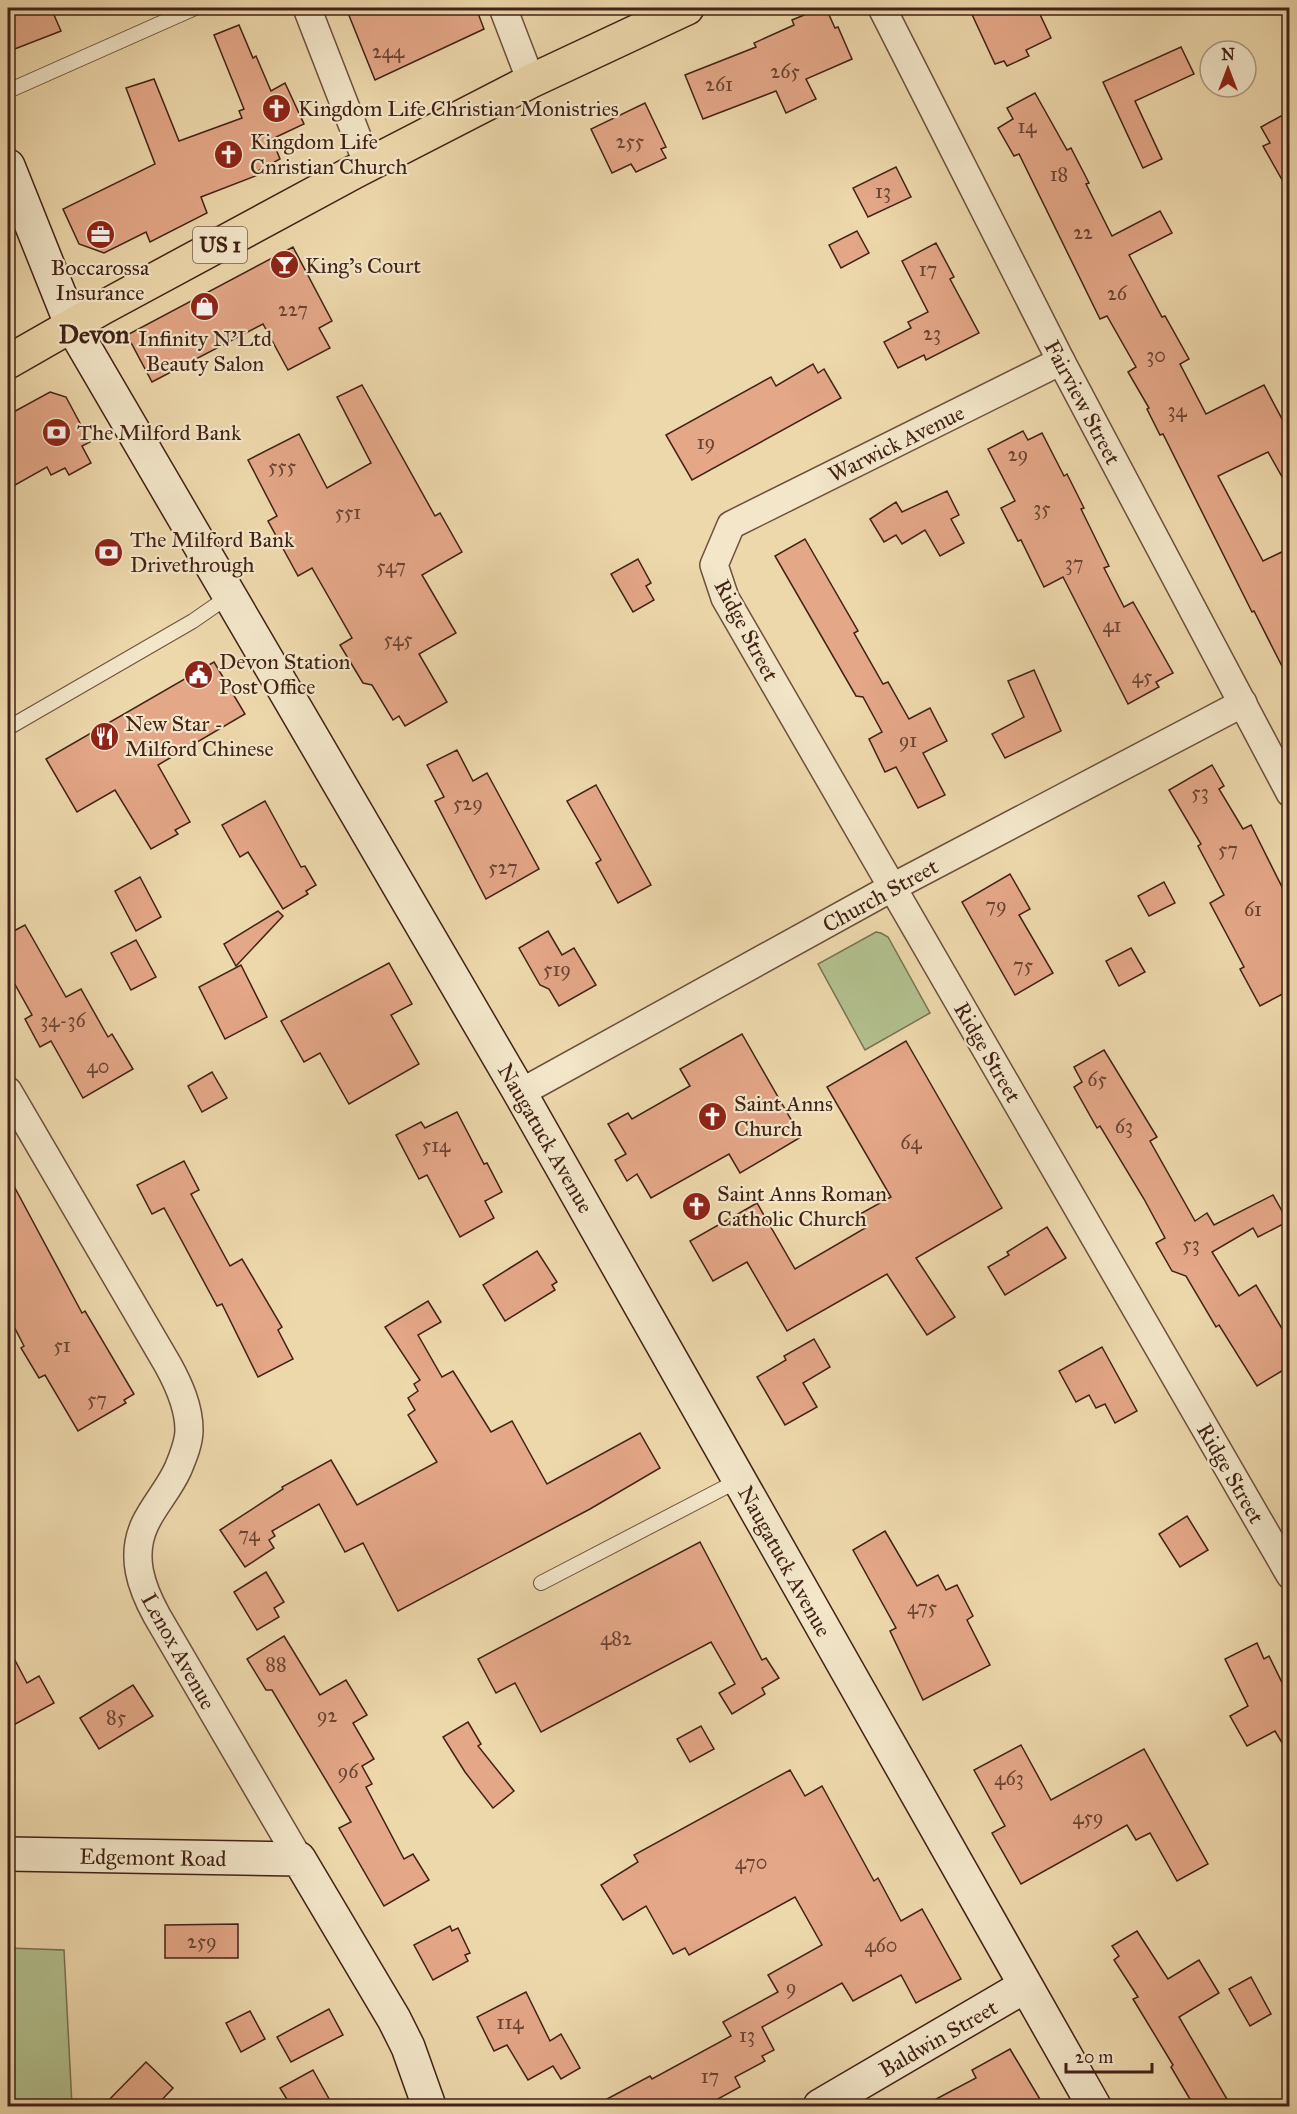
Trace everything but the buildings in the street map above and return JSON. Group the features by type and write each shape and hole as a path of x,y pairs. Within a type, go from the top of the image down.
{"main road":[{"name":"US 1","path":"8,362 369,165 531,81 687,8"},
{"name":"Naugatuck Avenue","path":"8,166 72,326 520,1093 1094,2106"},
{"name":"Edgemont Road","path":"8,1854 299,1859"},
{"name":"Lenox Avenue","path":"299,1859 394,2019 408,2047 429,2106"},
{"name":"Baldwin Street","path":"820,2106 1025,1986"}],"street":[{"path":"307,8 369,165"},
{"path":"503,8 531,81"},
{"name":"Fairview Street","path":"882,8 1061,361 1290,793"},
{"name":"Warwick Avenue","path":"731,525 1061,361"},
{"name":"Ridge Street","path":"731,525 714,565 725,597 1290,1575"},
{"name":"Church Street","path":"520,1093 893,887 1243,703"},
{"name":"Lenox Avenue","path":"8,1091 168,1365 183,1396 189,1431 186,1450 174,1477 146,1523 140,1538 138,1565 140,1578 157,1616 299,1859"}],"lane":[{"path":"8,91 195,8"},
{"path":"8,728 193,621 229,596"},
{"path":"541,1583 739,1480"}],"green space":[{"path":"876,932 888,937 930,1013 865,1050 818,964"},
{"path":"8,1948 64,1950 72,2106 8,2106"}],"place":[{"name":"Kingdom Life Christian Monistries","path":"277,108"},
{"name":"Kingdom Life Cnristian Church","path":"229,154"},
{"name":"Boccarossa Insurance","path":"100,235"},
{"name":"King's Court","path":"284,265"},
{"name":"Infinity N'Ltd Beauty Salon","path":"205,306"},
{"name":"The Milford Bank","path":"56,432"},
{"name":"The Milford Bank Drivethrough","path":"109,552"},
{"name":"Devon Station Post Office","path":"198,674"},
{"name":"New Star - Milford Chinese","path":"104,736"},
{"name":"Saint Anns Church","path":"713,1116"},
{"name":"Saint Anns Roman Catholic Church","path":"696,1206"}],"district":[{"name":"Devon","path":"94,334"}]}
